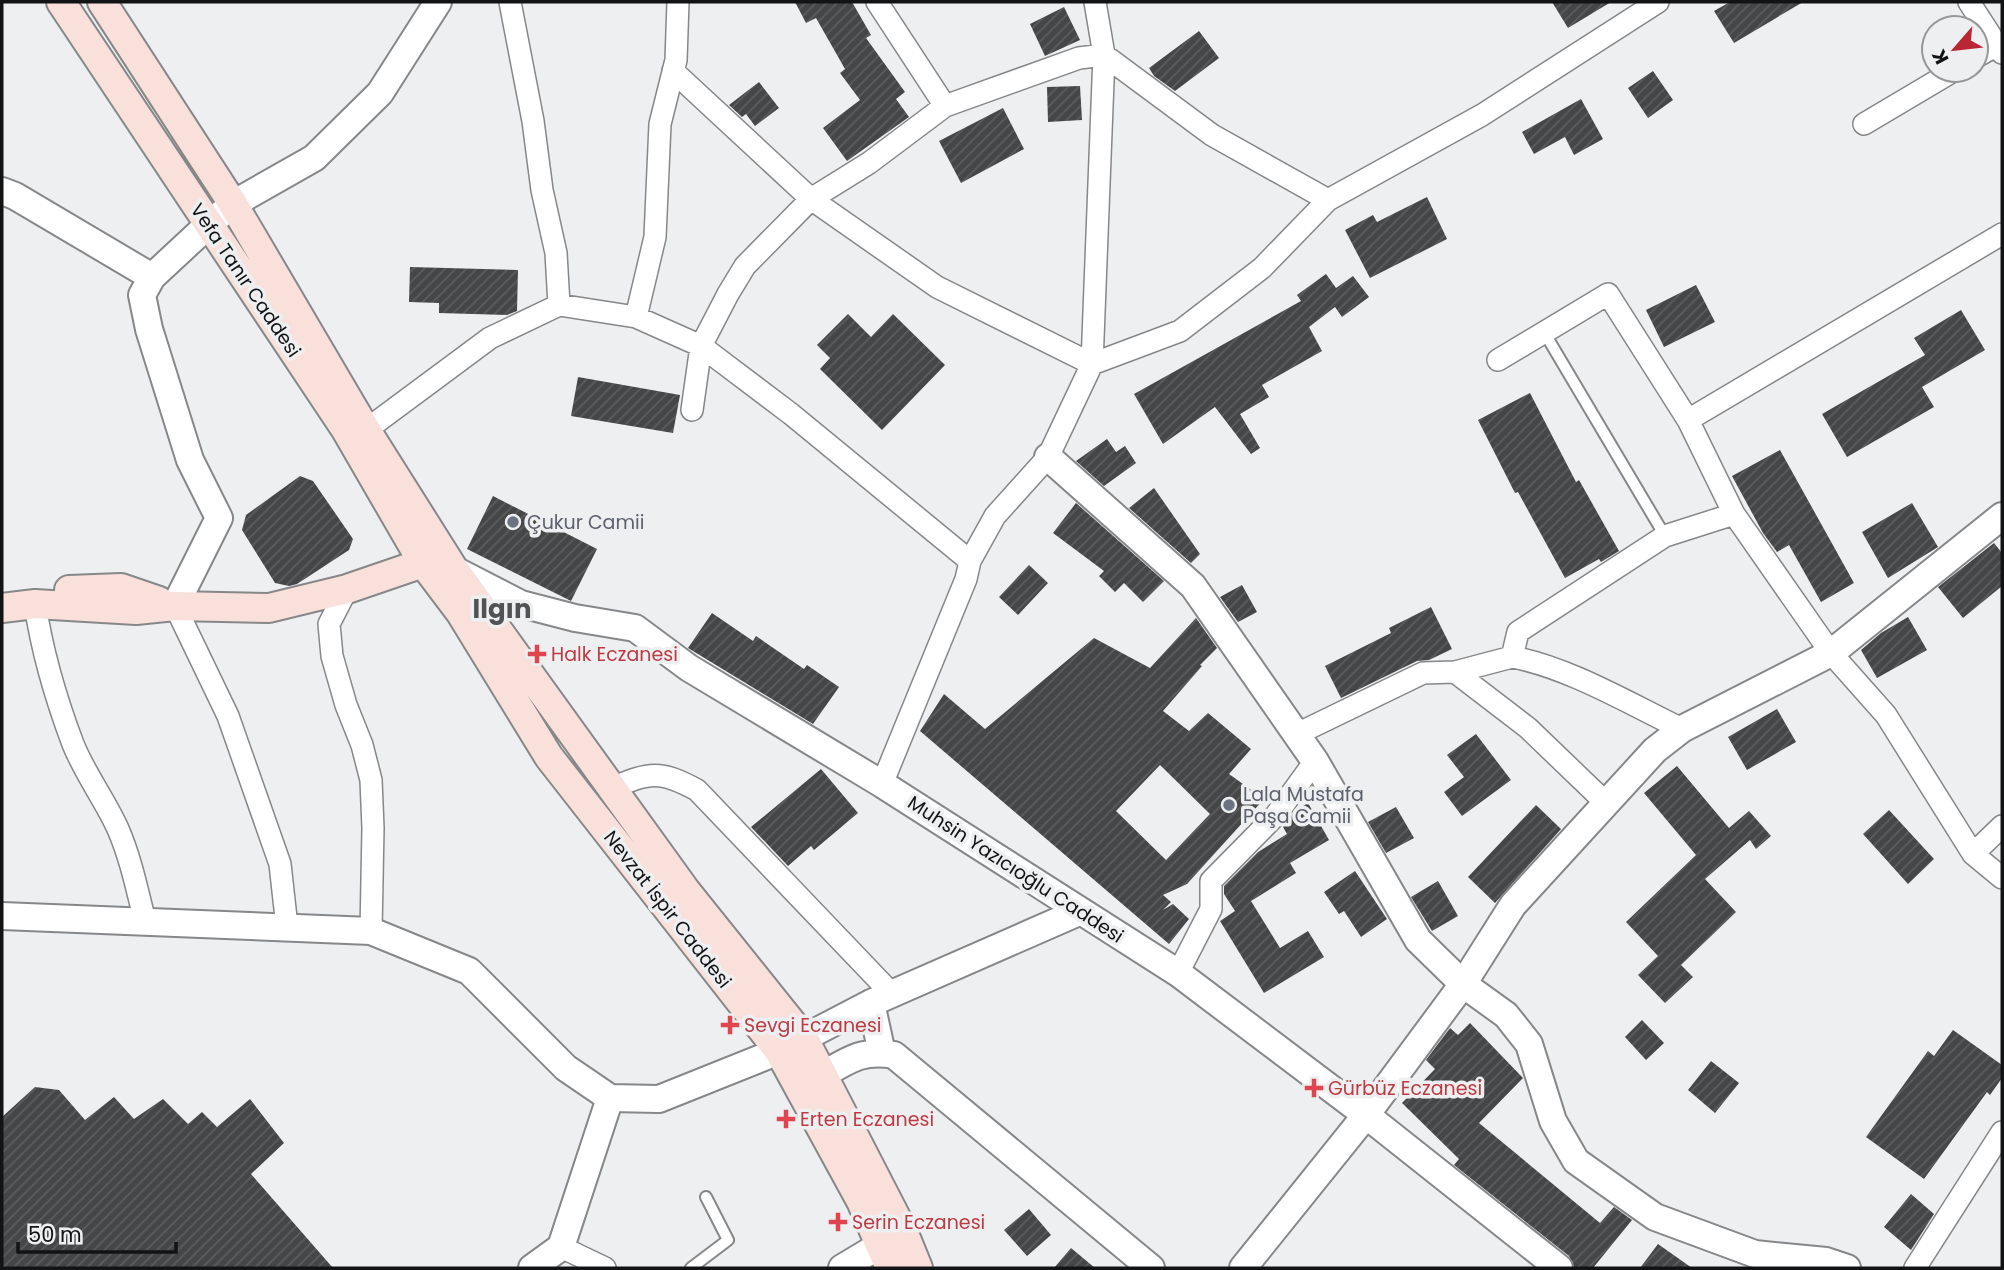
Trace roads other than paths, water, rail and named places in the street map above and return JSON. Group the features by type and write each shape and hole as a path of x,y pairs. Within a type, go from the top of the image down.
{"main road":[{"name":"Vefa Tanır Caddesi","path":"61,2 346,430 424,563"},
{"name":"Vefa Tanır Caddesi","path":"102,2 233,204 366,430 453,568"},
{"path":"2,608 35,604 136,610 175,607 269,608 347,589 424,563"},
{"name":"Nevzat İspir Caddesi","path":"424,563 460,612 549,757 779,1051 861,1201 891,1248 918,1268"},
{"name":"Nevzat İspir Caddesi","path":"453,568 686,891 803,1037 823,1074 891,1248"},
{"path":"2,593 121,588 175,607"}],"street":[{"path":"287,927 279,864 228,716 175,607 219,517 190,460 149,329 142,295 152,276 209,224 233,204 314,158 380,93 438,2"},
{"path":"510,2 533,121 542,190 556,253 559,305"},
{"path":"636,317 655,237 660,124 676,60 678,2"},
{"path":"877,2 945,106"},
{"path":"882,784 966,579 970,561 995,516 1048,457 1092,364 1104,55 1095,2"},
{"path":"673,71 811,199 937,287 1092,364 1181,331 1262,268 1328,200 1482,116 1658,2"},
{"path":"1969,2 1999,49"},
{"path":"692,410 701,346 728,294 745,266 811,199 869,163 945,106 1079,58 1104,55 1212,135 1328,200"},
{"path":"1864,124 1931,84"},
{"path":"2,191 152,276"},
{"path":"1688,420 2002,234"},
{"path":"1498,360 1608,294 1688,420 1734,514 1831,653 1886,715 1973,854 2002,878"},
{"path":"366,430 490,338 559,305 636,317 701,346 791,414 970,561"},
{"path":"1048,457 1194,586 1315,761 1418,940 1463,984 1506,1015 1529,1044 1553,1121 1576,1161 1655,1217 1755,1254 1826,1261 1847,1268"},
{"path":"1512,657 1518,632 1665,536 1734,514"},
{"path":"1243,1268 1366,1115 1463,984 1513,905 1655,750 1682,729 1831,653 2002,516"},
{"name":"Muhsin Yazıcıoğlu Caddesi","path":"424,563 453,568 521,604 575,618 635,628 689,668 882,784 1178,973 1366,1115 1559,1268"},
{"path":"347,589 329,624 332,656 371,780 371,930"},
{"path":"35,604 49,669 73,743 117,827 131,864 145,921"},
{"path":"1297,734 1423,673 1455,672 1512,657 1531,660 1562,672 1682,729"},
{"path":"1455,672 1528,729 1606,803"},
{"path":"1178,973 1211,909 1211,881 1276,815 1315,761"},
{"path":"612,788 640,776 671,776 697,790 881,998 882,1053"},
{"path":"1973,854 2002,826"},
{"path":"2,916 371,930 469,971 566,1068 610,1098 659,1099 779,1051 881,998 1081,911"},
{"path":"823,1074 854,1057 871,1052 894,1055 1151,1268"},
{"path":"532,1268 561,1247 610,1098"},
{"path":"1914,1268 2002,1132"},
{"path":"561,1247 606,1268"},
{"path":"842,1268 891,1248"}],"lane":[{"path":"1544,332 1665,536"},
{"path":"691,1268 728,1240 706,1197"}],"place":[{"name":"Çukur Camii","path":"513,522"},
{"name":"Halk Eczanesi","path":"537,654"},
{"name":"Lala Mustafa Paşa Camii","path":"1229,805"},
{"name":"Sevgi Eczanesi","path":"730,1025"},
{"name":"Gürbüz Eczanesi","path":"1314,1088"},
{"name":"Erten Eczanesi","path":"786,1119"},
{"name":"Serin Eczanesi","path":"838,1222"}],"district":[{"name":"Ilgın","path":"502,609"}]}
